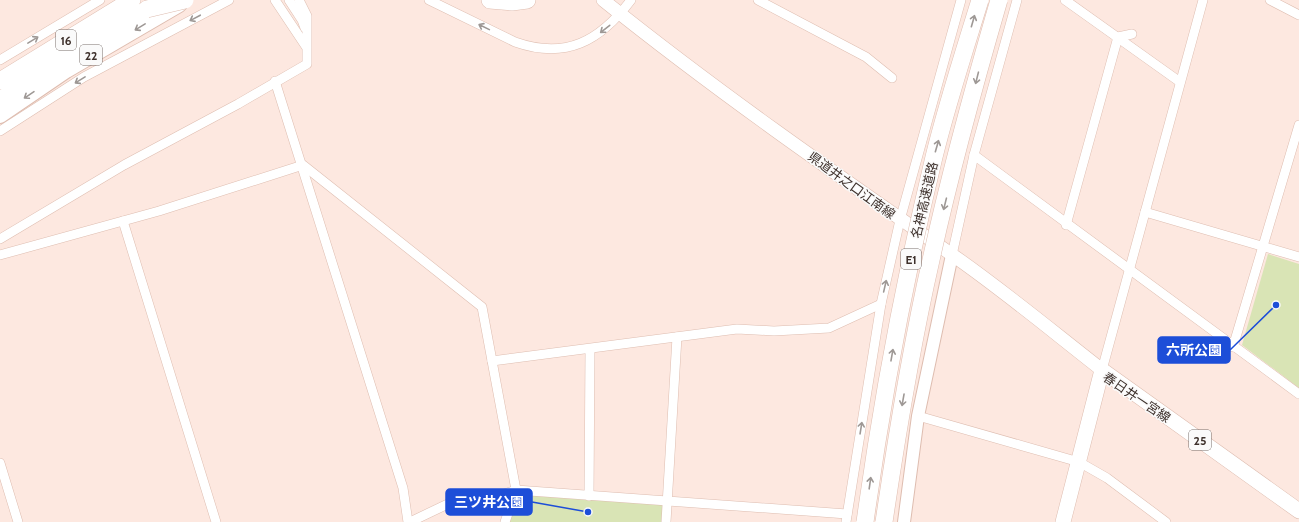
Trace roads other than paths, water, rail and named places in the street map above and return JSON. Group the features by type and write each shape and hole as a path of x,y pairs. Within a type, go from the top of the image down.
{"highway":[{"name":"22","path":"0,77 127,0"},
{"name":"16","path":"0,81 132,0"},
{"name":"16","path":"0,100 163,0"},
{"name":"22","path":"0,115 66,70 185,0"},
{"path":"147,9 185,0"},
{"path":"490,0 512,2 527,0"},
{"name":"名神高速道路","path":"865,522 878,433 903,293 935,156 980,0"},
{"name":"名神高速道路","path":"884,522 913,345 931,259 978,70 999,0"}],"main road":[{"name":"県道井之口江南線","path":"603,0 900,220 952,255 1102,370"},
{"name":"春日井一宮線","path":"1064,522 1102,370 1298,509"}],"street":[{"path":"0,60 100,0"},
{"path":"0,131 84,77 230,0"},
{"path":"275,0 307,48"},
{"path":"289,0 302,20 306,31"},
{"path":"0,239 124,164 238,104 275,81 307,64 307,16 299,0"},
{"path":"429,0 515,42 525,46 547,48 571,48 588,41 609,26 631,0"},
{"path":"758,0 866,57 892,78"},
{"path":"275,81 303,165 403,488 409,522 456,500 490,500 516,490 668,501 846,518 881,304 900,220 961,0"},
{"path":"904,522 918,416 952,255 974,155 1017,0"},
{"path":"1065,0 1180,82"},
{"path":"1102,370 1203,0"},
{"path":"1270,0 1299,15"},
{"path":"1118,37 1132,34"},
{"path":"1066,225 1118,37"},
{"path":"1233,347 1299,125"},
{"path":"974,155 1066,225 1129,269 1233,347 1299,394"},
{"path":"0,255 123,221 303,165"},
{"path":"303,165 482,307 516,490 505,522"},
{"path":"1145,212 1299,258"},
{"path":"123,221 216,522"},
{"path":"492,361 737,329 774,331 829,328 881,304"},
{"path":"666,522 677,337"},
{"path":"589,496 590,349"},
{"path":"918,416 1079,462 1108,478 1153,518 1166,522"},
{"path":"0,463 18,522"}],"place":[{"name":"六所公園","path":"1276,305"},
{"name":"三ツ井公園","path":"588,512"}]}
